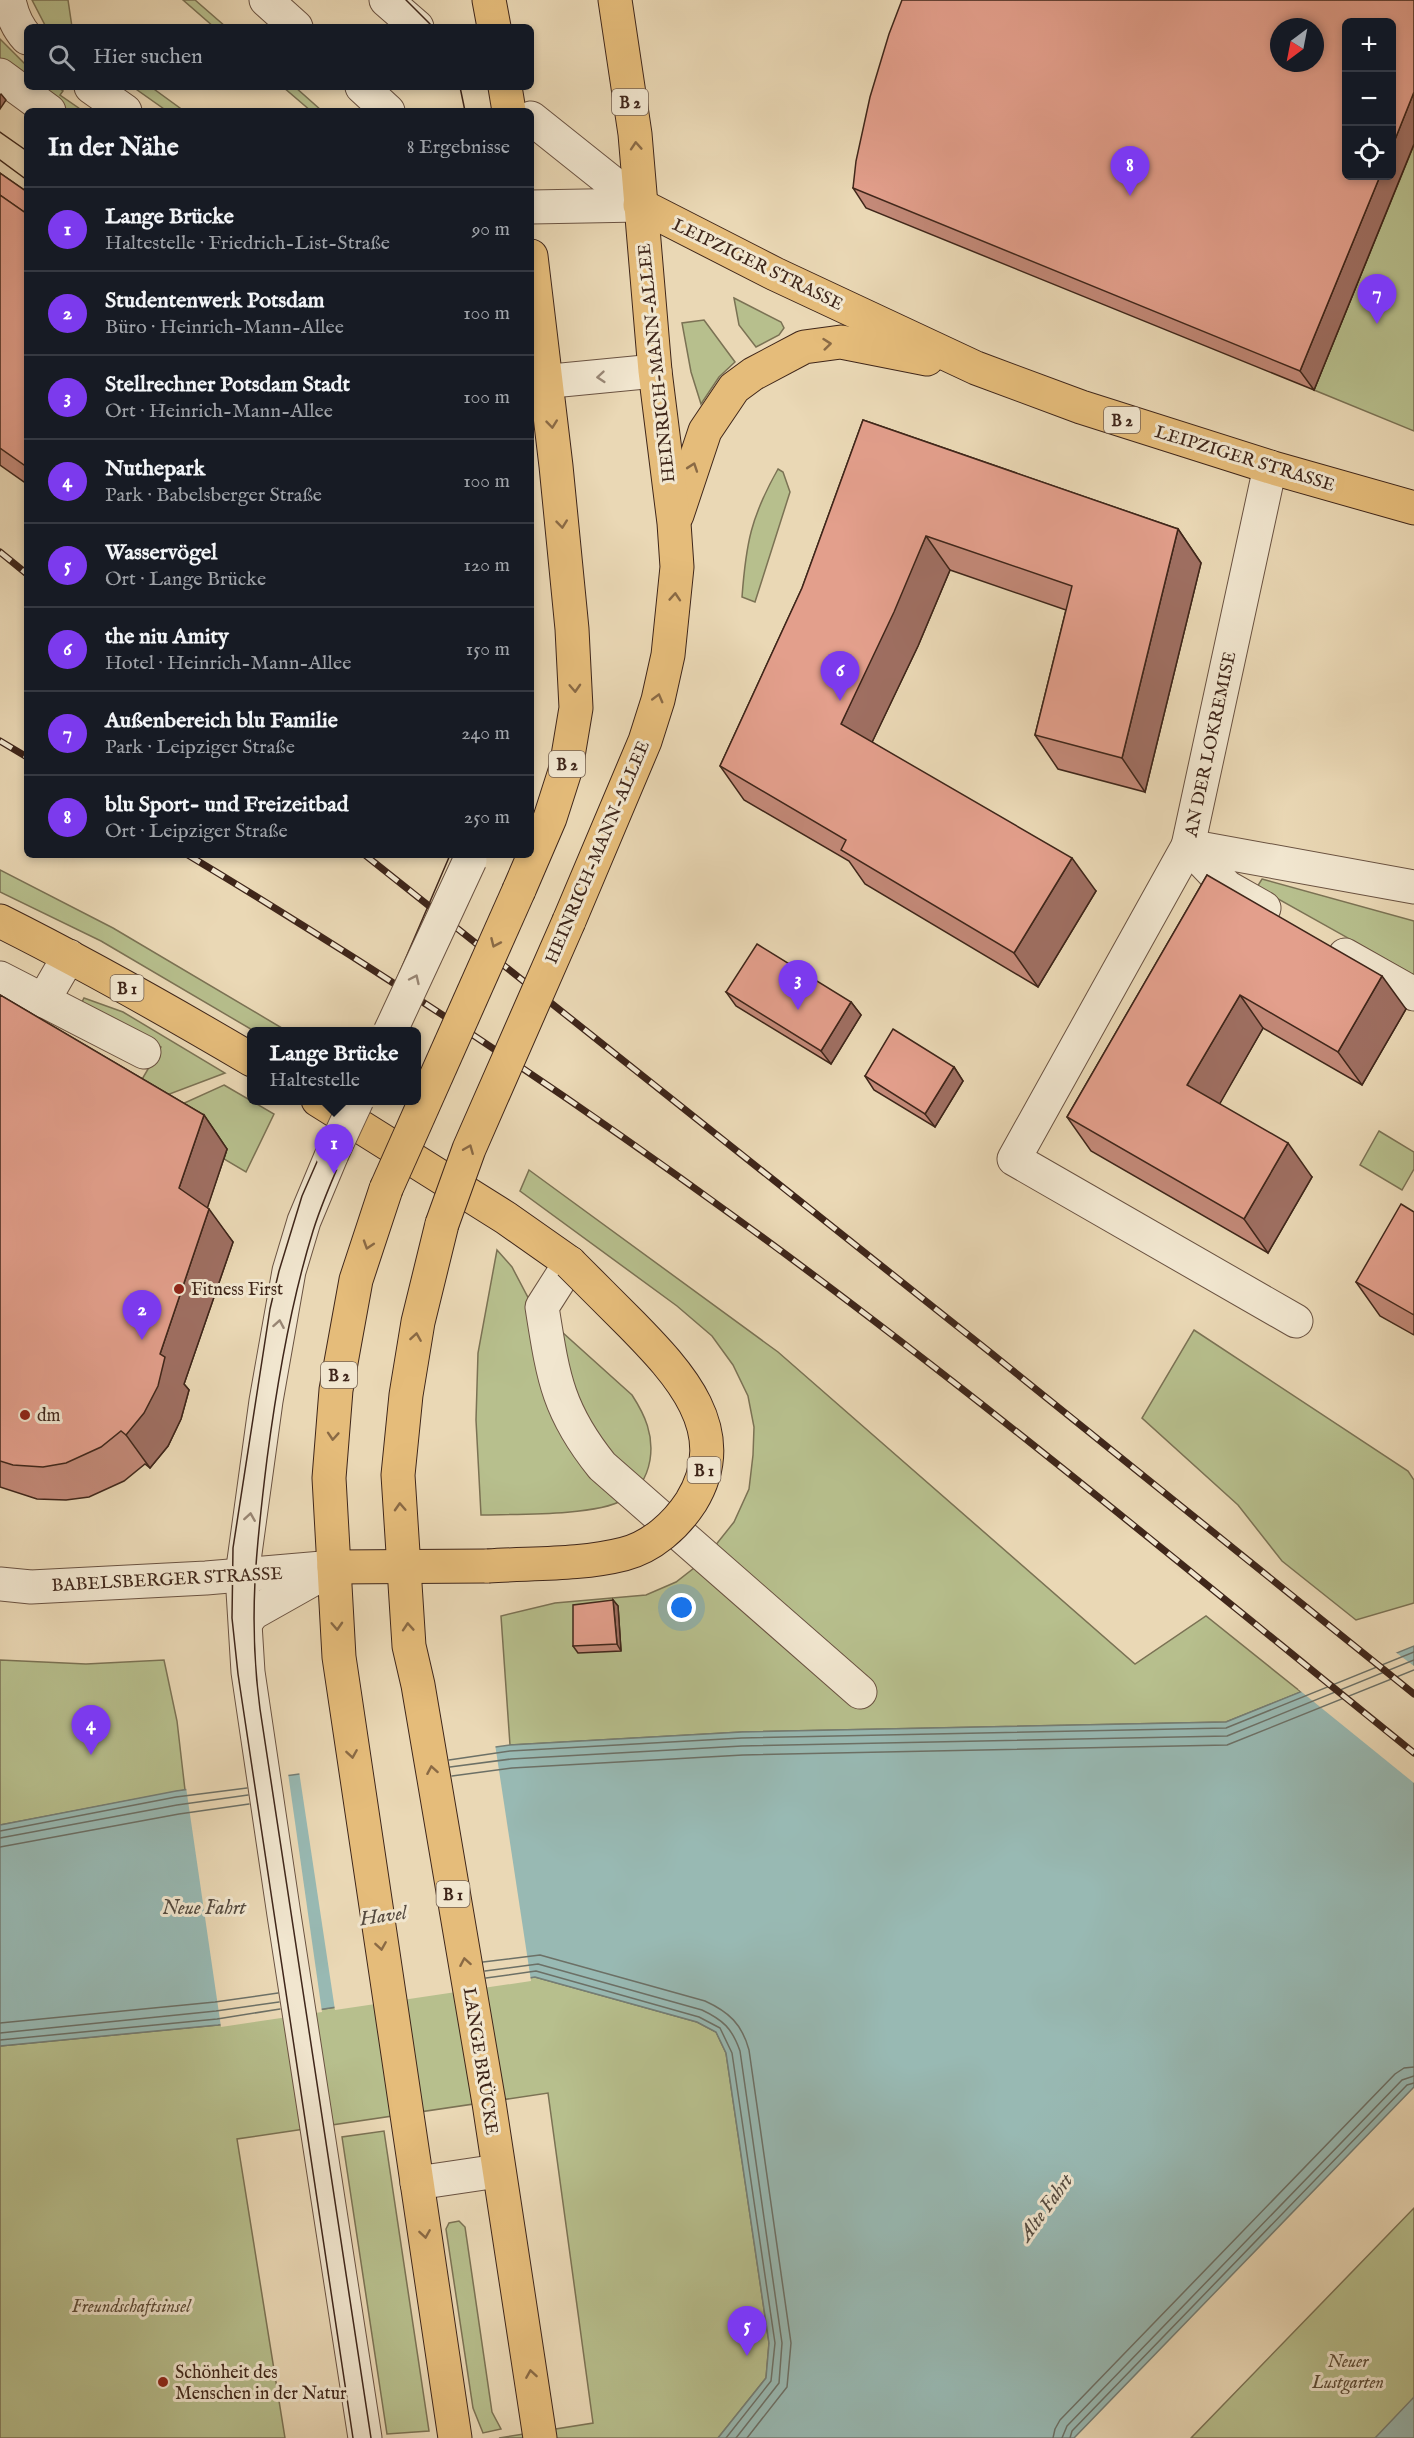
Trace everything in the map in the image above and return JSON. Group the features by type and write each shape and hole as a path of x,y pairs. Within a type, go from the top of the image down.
{"main road":[{"path":"489,0 493,24"},
{"name":"HEINRICH-MANN-ALLEE","path":"418,1685 409,1646 398,1476 406,1395 418,1322 442,1224 469,1149 645,741 668,655 674,611 677,567 674,523 655,372 635,134 615,0"},
{"name":"LEIPZIGER STRASSE","path":"640,205 775,274 976,368 1081,407 1270,467 1414,508"},
{"name":"B 2","path":"534,303 539,382 572,629 576,708 566,768 534,854"},
{"name":"LEIPZIGER STRASSE","path":"674,523 705,431 734,388 784,356 804,346 841,342 976,368"},
{"name":"B 2","path":"334,1567 329,1478 336,1390 357,1280 386,1189 532,858"},
{"name":"B 1","path":"0,921 69,956 247,1057"},
{"name":"B 1","path":"324,1105 506,1218 570,1263 672,1366 692,1395 703,1421 706,1444 703,1472 694,1496 684,1513 649,1543 627,1553 602,1558 488,1566 334,1567"},
{"path":"334,1567 343,1696 456,2438"},
{"name":"LANGE BRÜCKE","path":"418,1685 489,2103 540,2435"}],"street":[{"path":"9,0 12,13 24,35"},
{"path":"266,0 293,24"},
{"path":"386,0 414,24"},
{"path":"0,75 45,108"},
{"path":"95,90 120,108"},
{"path":"365,90 385,108"},
{"path":"534,120 640,205"},
{"name":"LEIPZIGER STRASSE","path":"534,207 640,205"},
{"path":"539,382 655,372"},
{"name":"AN DER LOKREMISE","path":"1270,467 1188,846 1014,1159 1296,1321"},
{"path":"1188,846 1414,887"},
{"path":"1188,846 1227,887 1289,923"},
{"path":"392,1027 471,858"},
{"path":"1321,941 1414,994"},
{"path":"44,1001 69,956"},
{"path":"0,978 144,1052"},
{"path":"1103,998 1132,1014"},
{"path":"355,1105 304,1221 289,1270 268,1390 242,1575 249,1672 316,2128 365,2438"},
{"path":"570,1263 542,1307 552,1370 560,1399 582,1441 602,1466 860,1692"},
{"path":"246,1622 253,1613 334,1567"},
{"name":"BABELSBERGER STRASSE","path":"0,1584 31,1587 242,1575 334,1567"},
{"path":"417,2183 498,2171"}],"green space":[{"path":"32,0 68,0 72,24 44,24"},
{"path":"183,0 195,0 223,24 211,24"},
{"path":"0,39 24,63 24,82 0,62"},
{"path":"33,90 62,90 60,95 79,108 58,108"},
{"path":"137,90 155,90 180,108 163,108"},
{"path":"286,90 298,90 319,108 308,108"},
{"path":"1414,145 1414,431 1314,390"},
{"path":"734,298 781,322 784,328 779,335 756,347 739,325"},
{"path":"704,320 735,362 719,377 701,404 691,372 682,323"},
{"path":"778,469 783,472 790,492 755,602 742,597 748,545 756,516"},
{"path":"0,870 113,928 280,1027 247,1027 101,941 0,892"},
{"path":"1262,879 1414,921 1414,975 1257,887"},
{"path":"84,998 123,1012 225,1073 167,1095 141,1081 161,1047 82,1002"},
{"path":"224,1085 247,1098 247,1105 258,1105 274,1114 246,1172 224,1159 227,1149 180,1105"},
{"path":"1379,1131 1414,1152 1414,1169 1402,1190 1360,1165"},
{"path":"529,1170 778,1352 1135,1664 1206,1616 1301,1692 1226,1722 742,1732 510,1745 501,1616 555,1603 646,1595 676,1582 703,1561 734,1522 749,1489 754,1427 748,1396 733,1365 712,1336 677,1306 520,1191"},
{"path":"497,1250 512,1267 532,1305 632,1395 641,1410 651,1442 650,1460 641,1483 623,1500 575,1512 481,1515 476,1420 478,1353"},
{"path":"1194,1330 1408,1471 1414,1480 1414,1603 1356,1620 1282,1561 1238,1505 1142,1418"},
{"path":"0,1660 86,1664 164,1660 177,1721 185,1790 0,1825"},
{"name":"Freundschaftsinsel","path":"535,1977 697,2022 716,2032 726,2053 769,2343 766,2378 718,2438 499,2438 593,2423 548,2093 237,2139 285,2438 0,2438 0,2046 218,2025"},
{"path":"384,2131 429,2431 387,2434 342,2137"},
{"name":"Neuer Lustgarten","path":"1414,2208 1414,2438 1191,2438"},
{"path":"459,2221 465,2227 492,2412 501,2429 483,2433 473,2408 446,2229 449,2223"}],"water":[{"path":"1414,1646 1414,2087 1074,2438 718,2438 766,2378 769,2343 726,2053 716,2032 697,2022 535,1977 218,2025 0,2046 0,1825 176,1791 510,1745 742,1732 1226,1722"},
{"path":"1414,2397 1414,2438 1375,2438"}],"pier":[{"path":"1394,1651 1414,1666 1414,1783 1298,1689"},
{"path":"495,1744 531,1981 335,2010 299,1771"},
{"path":"288,1773 322,2012 221,2027 186,1787"}],"building":[{"path":"902,0 1414,0 1414,92 1396,137 1396,18 1342,18 1342,180 1378,180 1300,371 853,188 856,161 870,97"},
{"path":"0,173 24,190 24,212 0,195"},
{"path":"0,195 24,212 24,465 0,448"},
{"path":"863,420 1178,529 1122,758 1035,735 1072,586 926,536 894,612 841,724 1072,858 1014,953 841,850 846,840 720,766 802,588"},
{"path":"1207,875 1382,976 1338,1052 1240,995 1187,1085 1288,1143 1244,1219 1067,1117"},
{"path":"757,944 851,1002 821,1051 726,992"},
{"path":"0,995 204,1115 179,1188 209,1209 160,1354 165,1357 158,1386 144,1413 126,1435 121,1431 101,1447 66,1463 43,1467 13,1465 0,1461"},
{"path":"893,1029 954,1067 925,1114 865,1076"},
{"path":"1401,1204 1414,1212 1414,1315 1356,1282"},
{"path":"613,1600 617,1644 573,1646 573,1605"}],"tram line":[{"path":"406,0 430,24"},
{"path":"461,90 464,108"},
{"path":"0,132 24,149"},
{"path":"0,160 24,178"},
{"path":"376,1027 449,858"},
{"path":"399,1027 471,858"},
{"path":"342,1105 302,1196 270,1309 233,1548 232,1618 238,1674 353,2438"},
{"path":"365,1105 319,1214 291,1316 267,1459 257,1554 254,1645 260,1709 371,2438"}],"railway":[{"path":"0,552 24,572"},
{"path":"0,741 24,755"},
{"path":"193,858 466,1030 736,1218 909,1347 994,1414 1414,1753"},
{"path":"369,858 991,1353 1414,1694"}],"place":[{"name":"blu Sport- und Freizeitbad","path":"1130,196"},
{"name":"Außenbereich blu Familie","path":"1377,324"},
{"name":"the niu Amity","path":"840,701"},
{"name":"Stellrechner Potsdam Stadt","path":"798,1010"},
{"name":"Lange Brücke","path":"334,1174"},
{"name":"Fitness First","path":"179,1289"},
{"name":"Studentenwerk Potsdam","path":"142,1340"},
{"name":"dm","path":"25,1415"},
{"name":"Nuthepark","path":"91,1755"},
{"name":"Wasservögel","path":"747,2356"},
{"name":"Schönheit des Menschen in der Natur","path":"163,2382"}],"water label":[{"name":"Neue Fahrt","path":"204,1907"},
{"name":"Havel","path":"383,1915"},
{"name":"Alte Fahrt","path":"1045,2207"}]}
